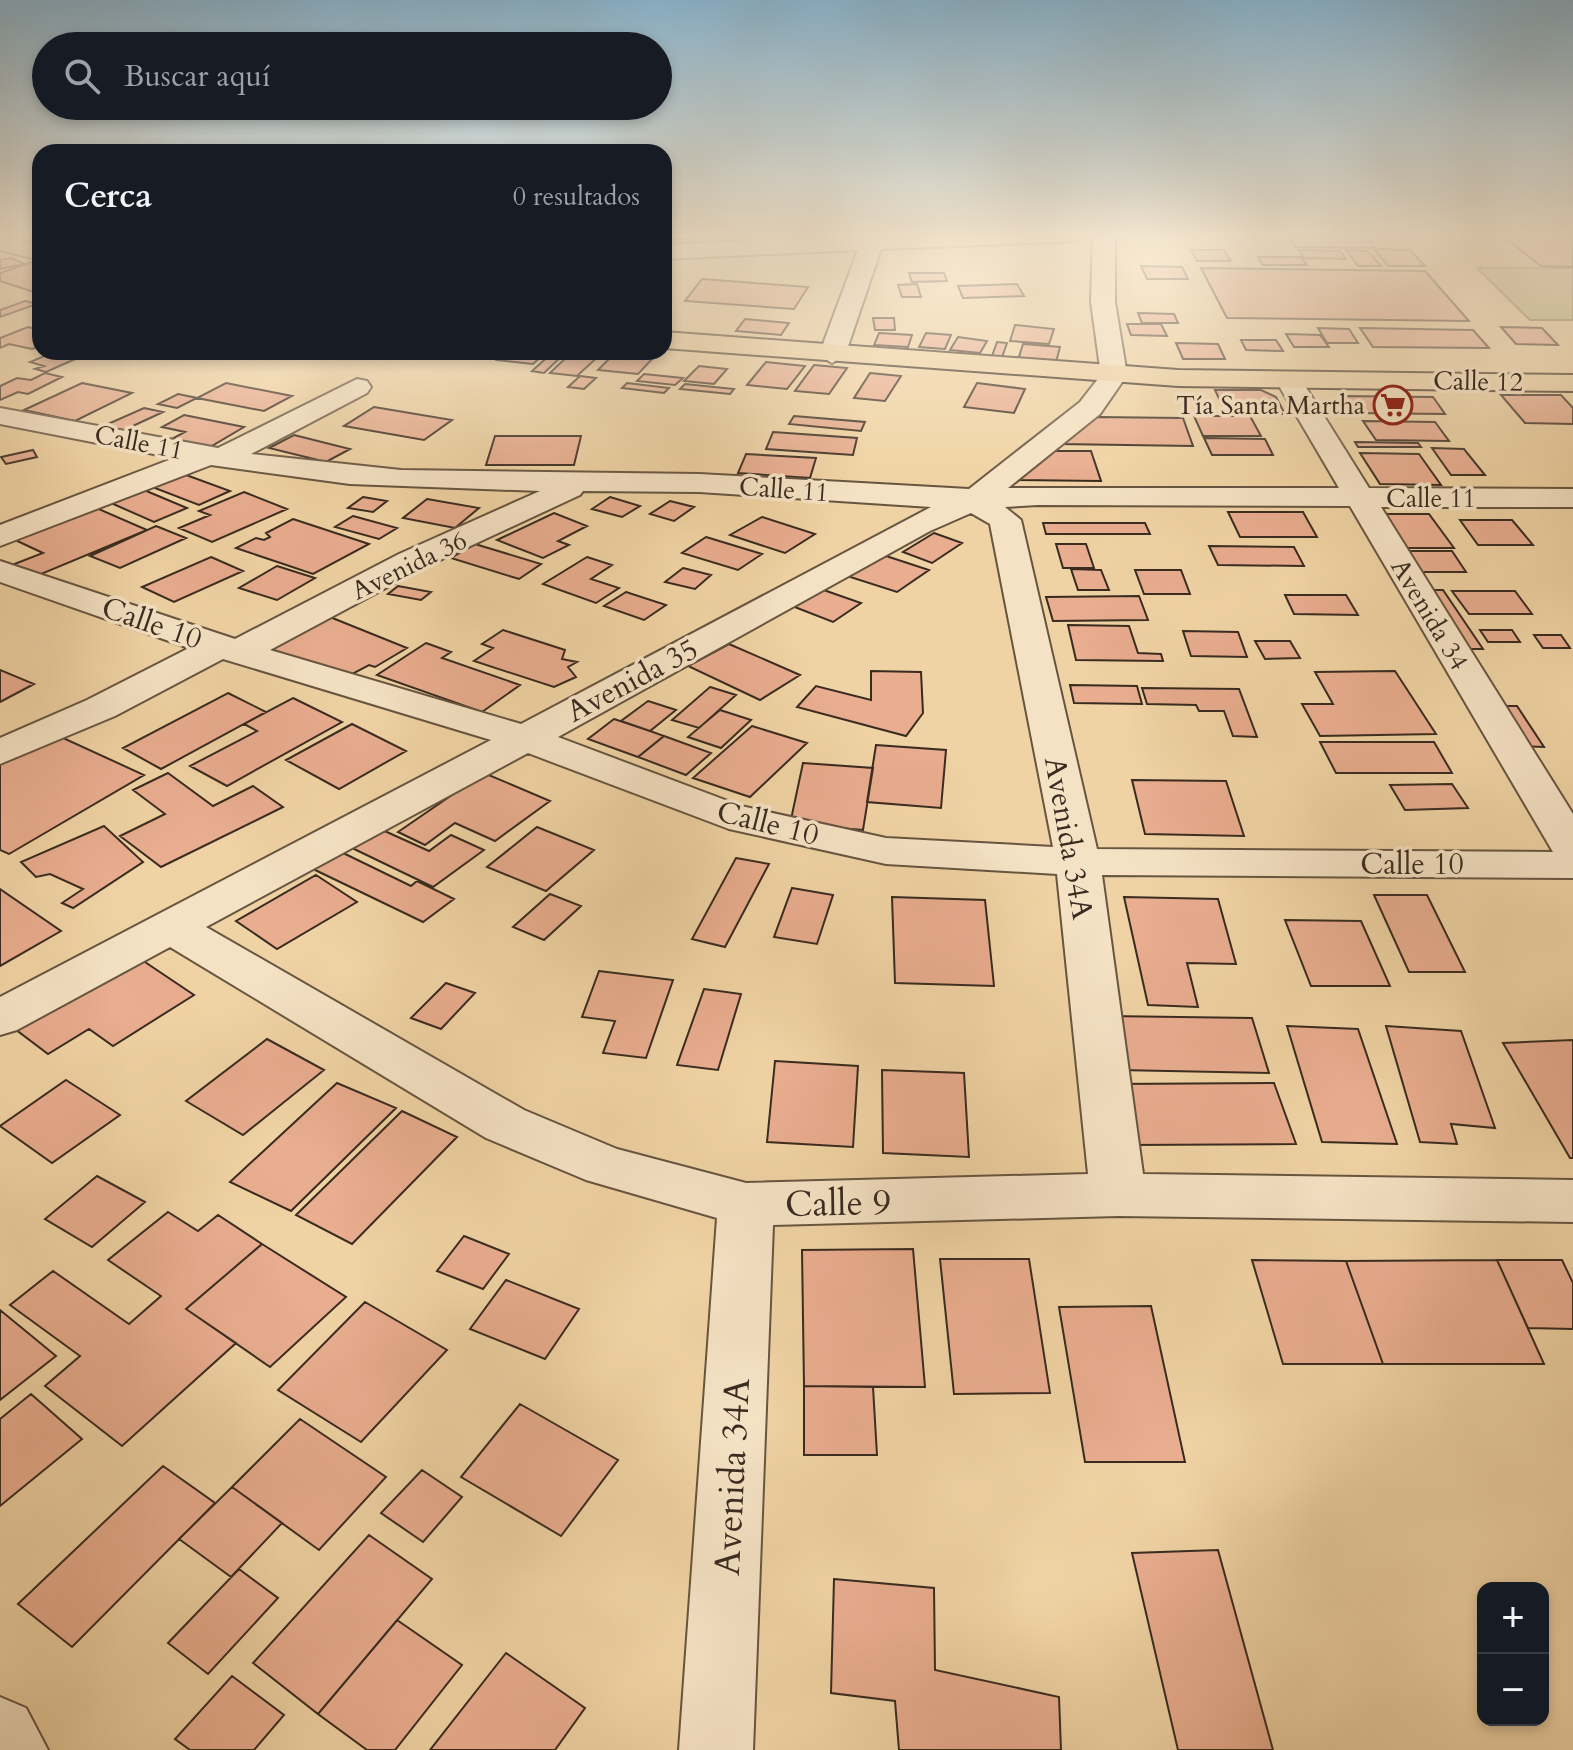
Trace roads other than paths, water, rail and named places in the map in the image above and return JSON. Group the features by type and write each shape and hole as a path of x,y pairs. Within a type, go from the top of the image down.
{"main road":[{"name":"Calle 12","path":"672,341 1114,375 1573,383"}],"street":[{"path":"832,355 846,316"},
{"path":"1105,316 1114,375"},
{"name":"Avenida 35","path":"0,1018 919,524 973,501 1090,408 1114,375"},
{"name":"Avenida 34","path":"1288,379 1573,849"},
{"path":"0,536 217,456 357,387"},
{"name":"Calle 11","path":"0,416 303,471 399,479 734,485 973,501 1038,496 1573,498"},
{"name":"Avenida 36","path":"0,752 101,708 582,483"},
{"name":"Avenida 34A","path":"973,501 1005,520 1078,862 1118,1195"},
{"name":"Calle 10","path":"0,571 228,649 523,737 743,819 886,851 1078,862 1573,865"},
{"name":"Calle 9","path":"171,927 505,1124 605,1166 746,1204 1118,1195 1573,1201"},
{"name":"Avenida 34A","path":"716,1750 746,1204"}],"place":[{"name":"Tía Santa Martha","path":"1393,405"}]}
